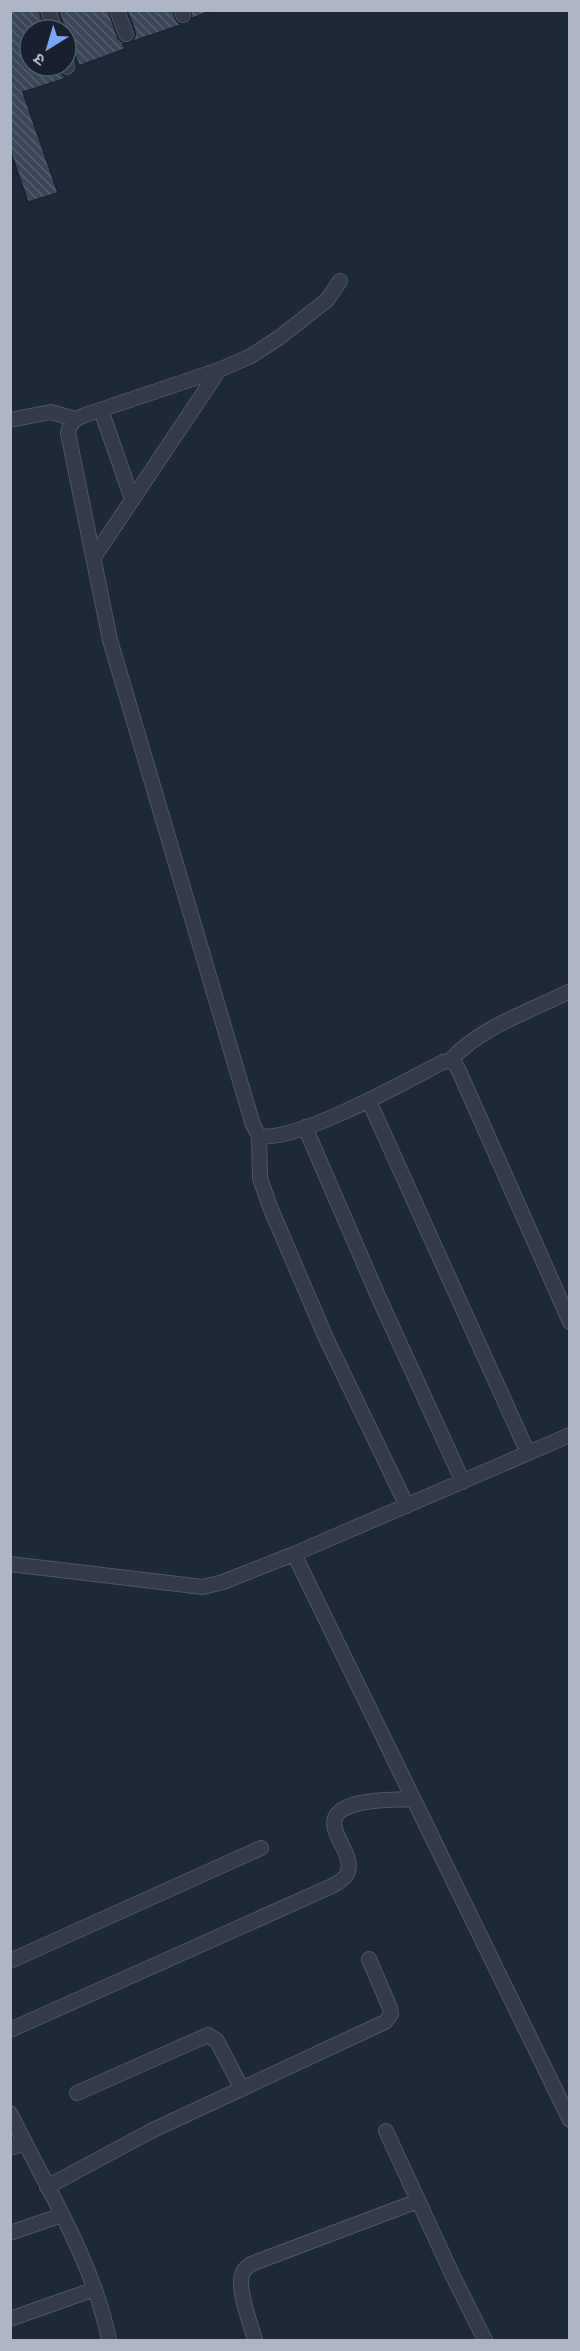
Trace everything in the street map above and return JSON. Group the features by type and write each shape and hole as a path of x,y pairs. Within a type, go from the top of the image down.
{"street":[{"path":"117,10 126,34"},
{"path":"10,420 51,412 75,419 219,370 251,356 280,337 327,300 340,281"},
{"path":"93,557 219,370"},
{"path":"101,410 132,499"},
{"path":"75,419 68,433 110,640 201,955 253,1125 259,1136 260,1178 270,1207 326,1338 407,1506"},
{"path":"259,1136 276,1136 305,1127 369,1101 443,1062 450,1061 475,1037 570,991"},
{"path":"450,1061 459,1071 570,1322"},
{"path":"369,1101 528,1454"},
{"path":"305,1127 378,1296 463,1482"},
{"path":"10,1564 203,1587 223,1582 294,1554 570,1435"},
{"path":"294,1554 570,2120"},
{"path":"10,2030 332,1886 346,1875 349,1867 335,1828 336,1815 344,1809 365,1802 413,1799"},
{"path":"10,1961 261,1848"},
{"path":"47,2187 151,2131 369,2030 389,2018 390,2008 369,1959"},
{"path":"77,2093 208,2035 218,2041 242,2089"},
{"path":"10,2113 62,2216 95,2289 104,2313 109,2340"},
{"path":"386,2131 485,2340"},
{"path":"10,2148 25,2143"},
{"path":"255,2340 241,2277 244,2270 251,2264 418,2201"},
{"path":"10,2233 62,2216"},
{"path":"10,2319 95,2289"}],"building":[{"path":"10,10 39,10 41,18 18,18 18,78 67,78 23,92 58,193 28,202 10,150"},
{"path":"58,10 108,10 118,38 127,43 123,44 125,49 79,66 78,18 61,18"},
{"path":"127,10 173,10 176,20 181,25 131,42 135,31"},
{"path":"191,10 210,10 210,11 191,19"}]}
